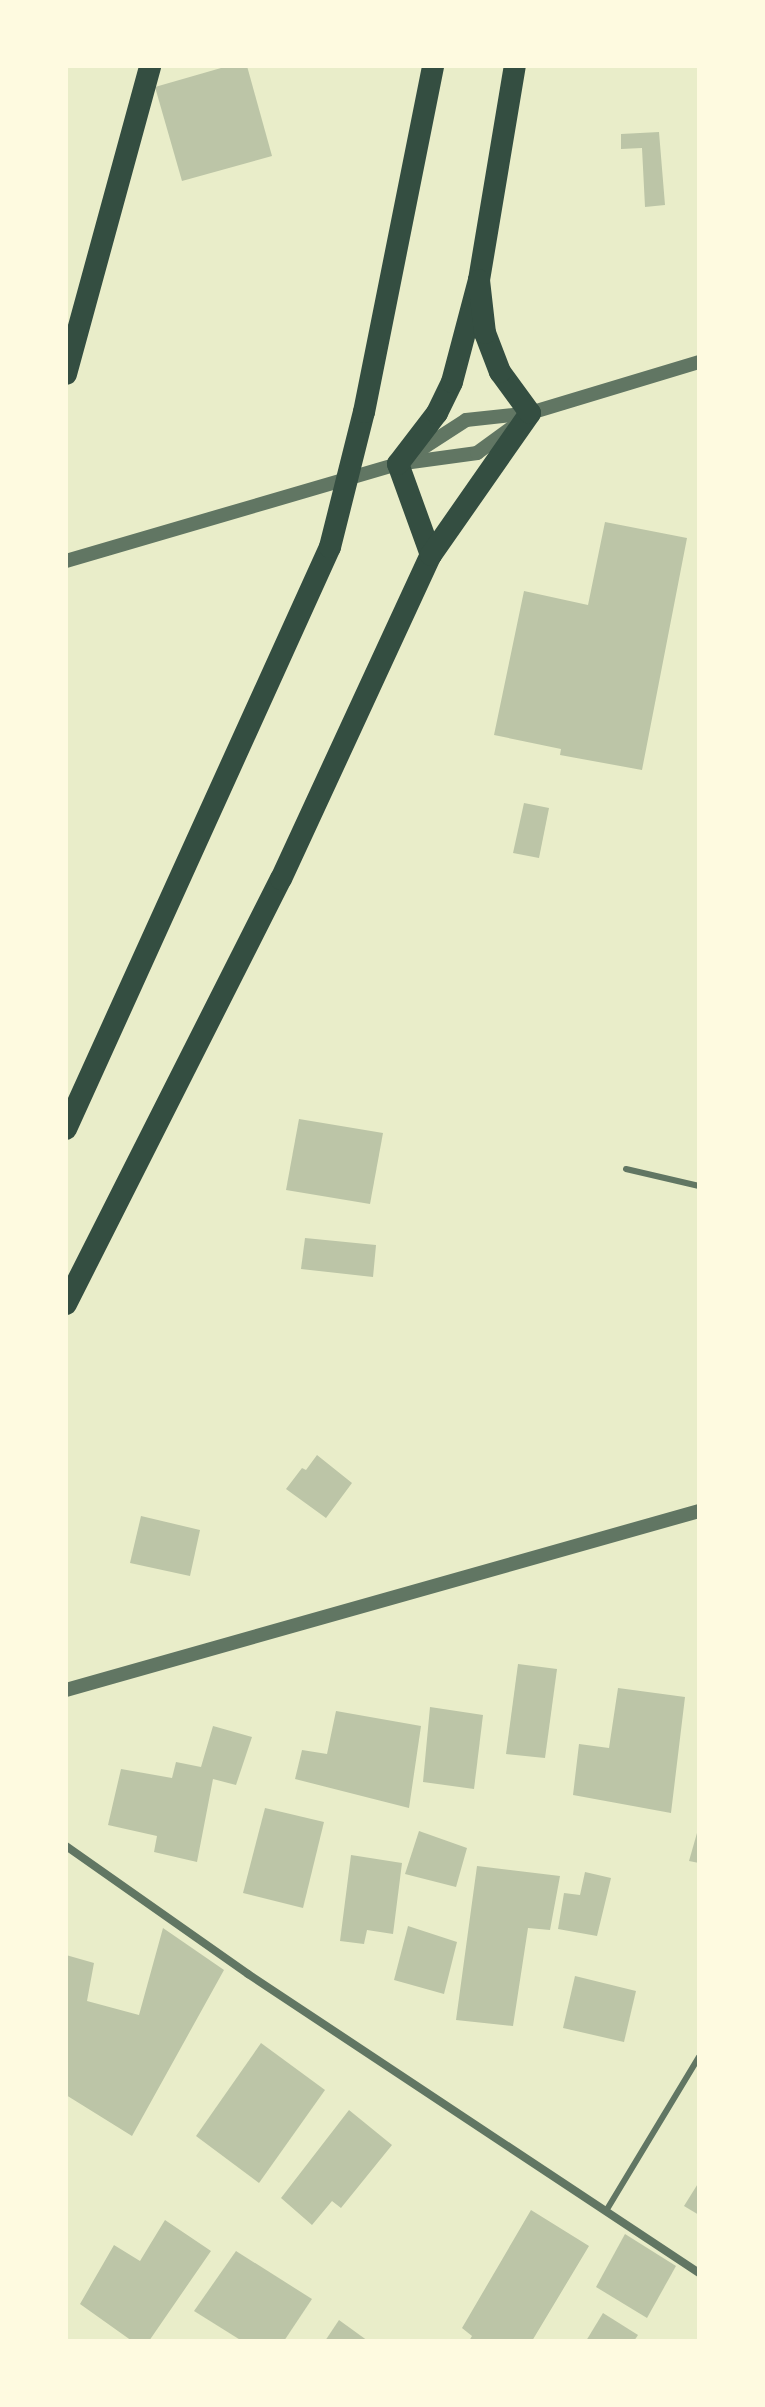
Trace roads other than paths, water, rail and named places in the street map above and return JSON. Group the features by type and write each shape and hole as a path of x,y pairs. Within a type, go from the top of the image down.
{"highway":[{"path":"66,374 150,66"},
{"path":"66,1129 330,547 364,412 433,66"},
{"path":"431,555 398,464 437,413 452,382 479,280 515,66"},
{"path":"66,1304 281,879 431,555 530,413 500,372 485,333 479,280"}],"street":[{"path":"398,464 466,420 530,413 699,362"},
{"path":"66,561 370,471 477,453 530,413"},
{"path":"66,1690 83,1682 699,1511"},
{"path":"66,1846 248,1974 699,2273"}],"lane":[{"path":"626,1169 699,1186"},
{"path":"606,2211 699,2057"}]}
